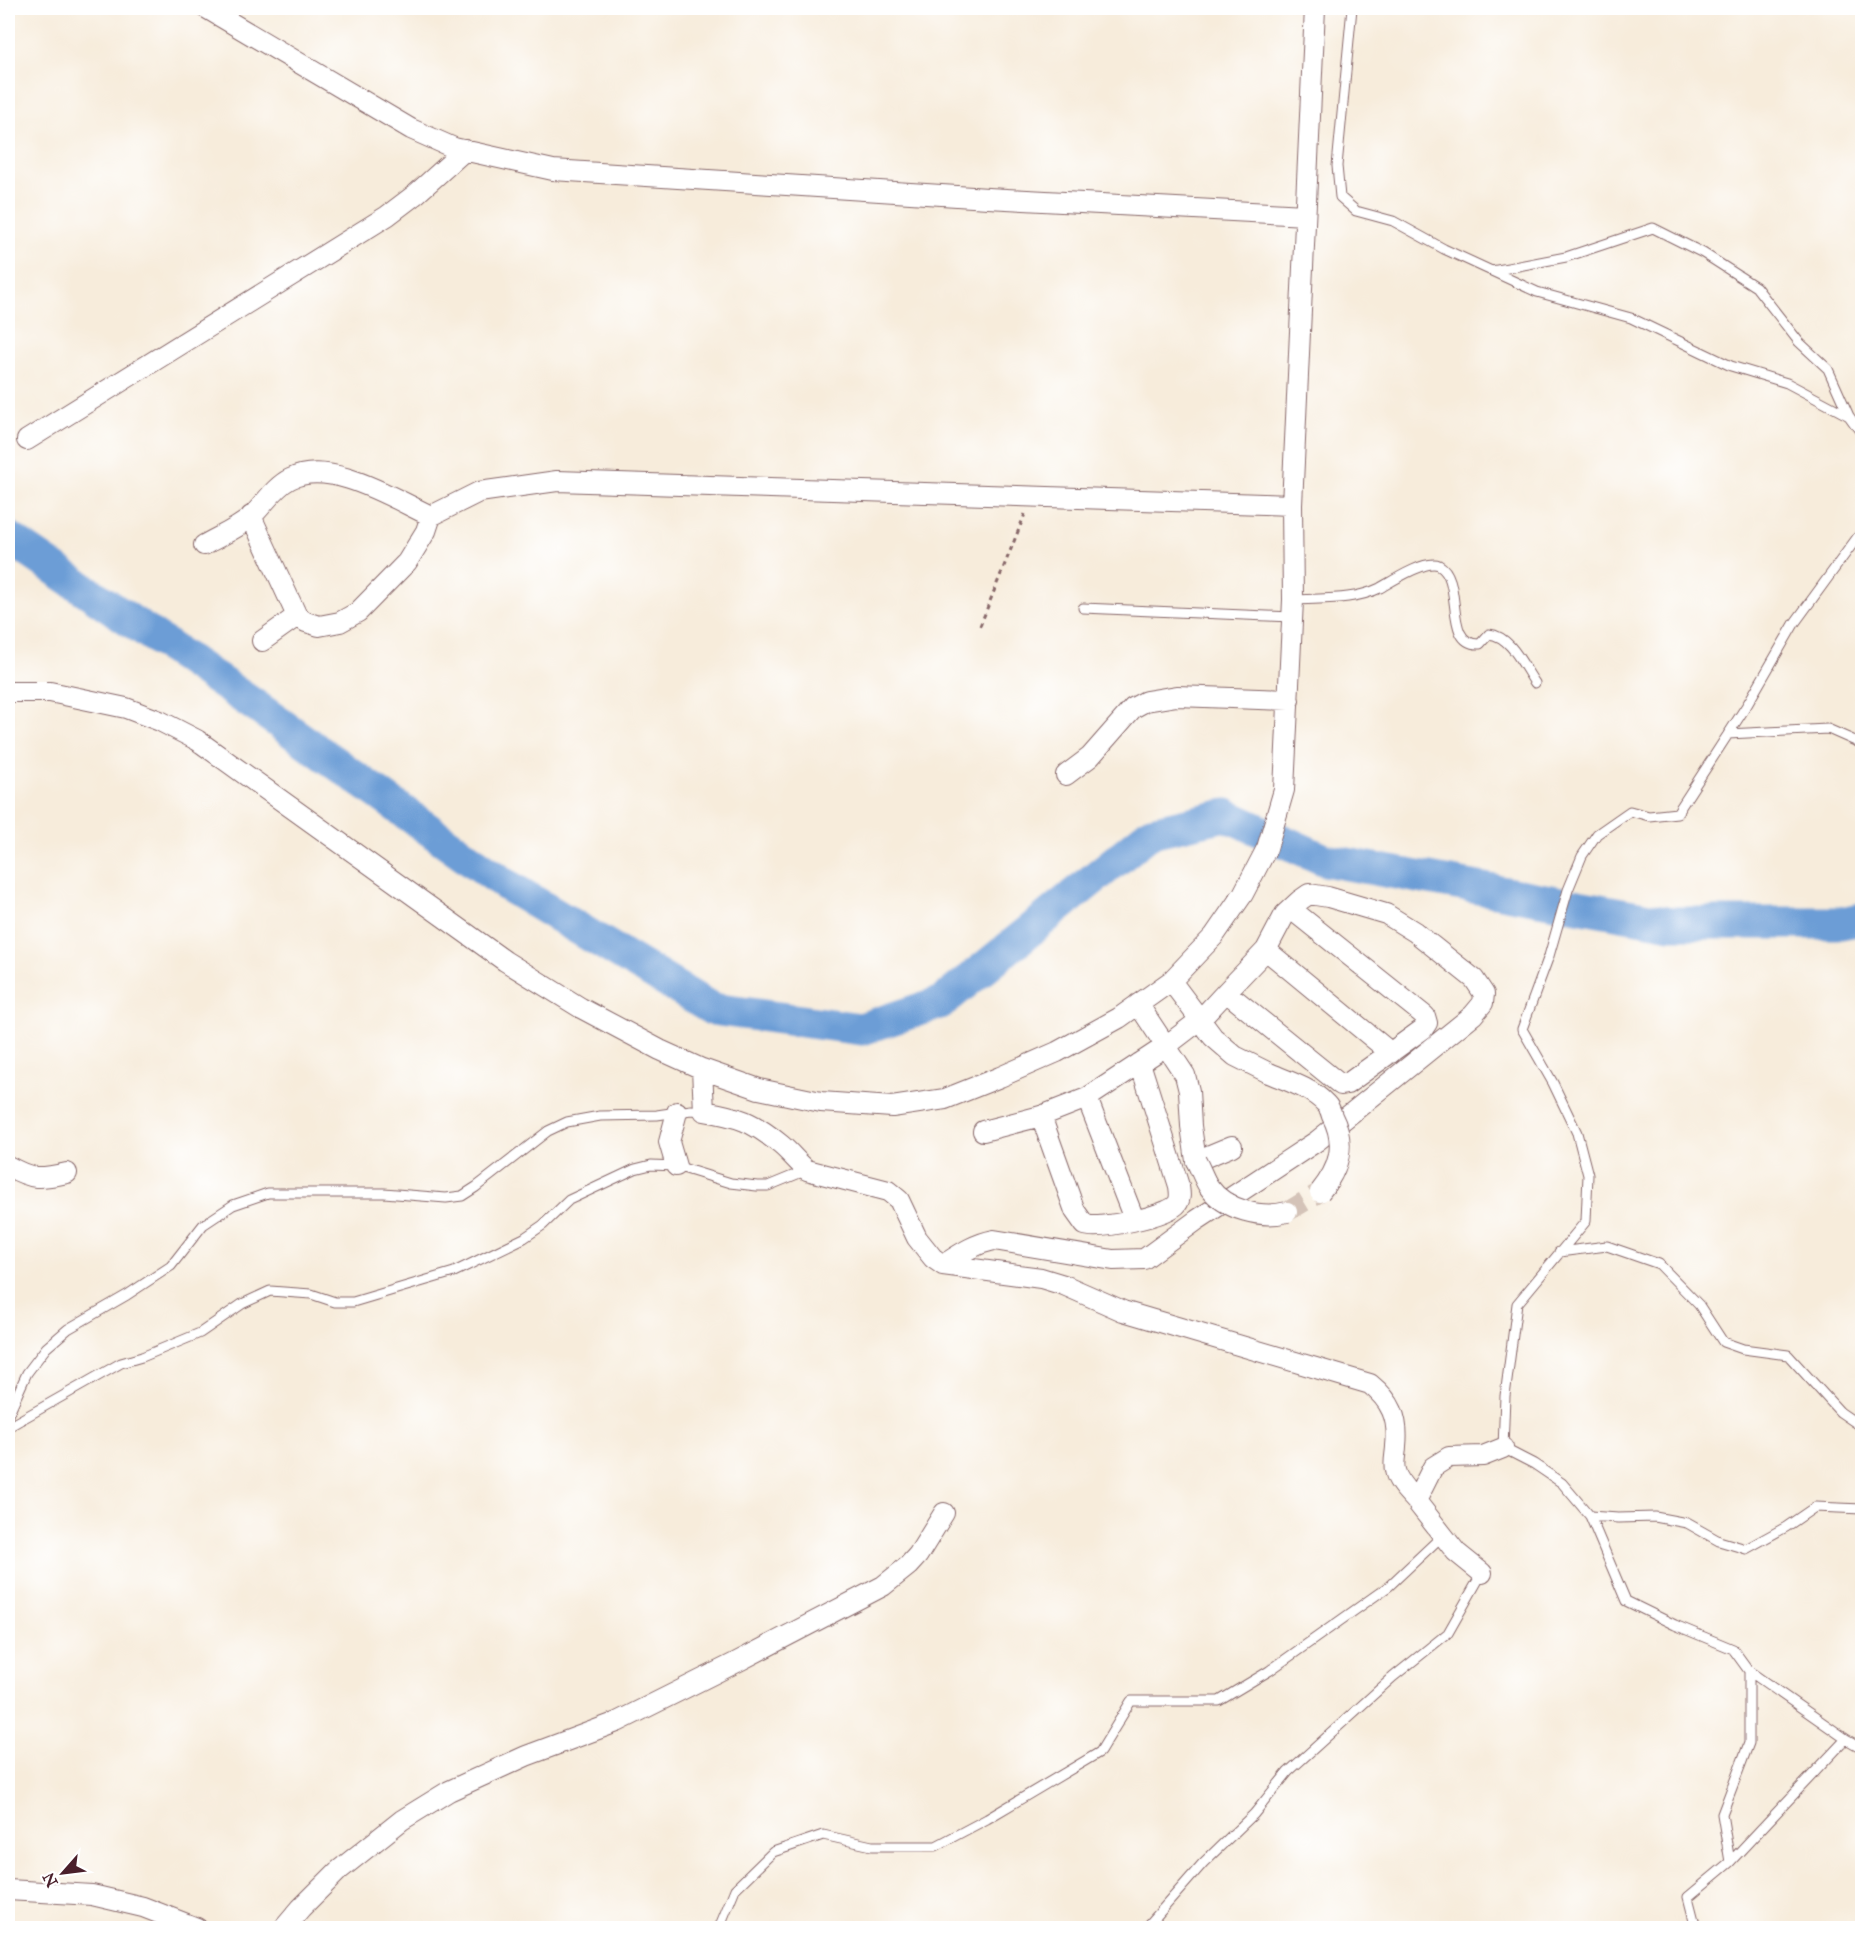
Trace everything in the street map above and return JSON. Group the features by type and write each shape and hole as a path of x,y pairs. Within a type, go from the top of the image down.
{"street":[{"path":"206,8 411,129 453,148 553,170 988,198 1305,215"},
{"path":"8,692 50,692 126,708 160,721 196,740 505,961 581,1008 660,1050 702,1069 759,1089 793,1098 892,1107 945,1099 1057,1052 1119,1018 1171,981 1214,936 1243,894 1267,848 1284,790 1293,609 1292,505 1315,8"},
{"path":"27,440 387,216 416,194 465,150"},
{"path":"204,545 234,529 252,516 290,479 313,471 344,476 431,516"},
{"path":"252,516 297,616 319,626 340,622 358,612 407,562 426,531 431,516 479,492 557,481 1292,505"},
{"path":"262,641 297,616"},
{"path":"1066,775 1090,757 1133,708 1146,701 1177,696 1289,700"},
{"path":"943,1265 980,1243 994,1240 1113,1260 1144,1259 1192,1224 1317,1141 1473,1015 1483,1003 1484,994 1474,979 1415,932 1386,914 1328,897 1309,894 1285,914 1266,950 1200,1020 1166,1046 1087,1098 1041,1116 983,1131"},
{"path":"1226,992 1341,1085 1347,1084 1423,1029 1427,1023 1425,1016 1291,909"},
{"path":"1266,950 1391,1053"},
{"path":"1171,981 1213,1037 1235,1056 1298,1085 1326,1104 1340,1130 1339,1161 1331,1179 1320,1192"},
{"path":"1138,1004 1185,1075 1196,1161 1210,1189 1233,1207 1275,1215 1287,1212"},
{"path":"1041,1116 1080,1221 1085,1225 1097,1227 1172,1209 1178,1203 1179,1186 1140,1063"},
{"path":"702,1069 704,1111 728,1115 753,1123 807,1170 888,1191 899,1200 917,1238 933,1258 943,1265 1041,1278 1064,1285 1124,1311 1370,1384 1384,1395 1392,1410 1396,1425 1394,1469 1399,1480 1456,1552 1482,1573"},
{"path":"1087,1098 1134,1219"},
{"path":"676,1166 669,1142 677,1112"},
{"path":"1196,1161 1232,1146"},
{"path":"8,1166 26,1176 42,1178 67,1173"},
{"path":"1416,1501 1433,1467 1449,1457 1483,1456 1503,1448"},
{"path":"284,1929 301,1908 338,1871 402,1820 449,1791 526,1756 617,1722 735,1664 883,1586 918,1555 944,1513"},
{"path":"8,1890 92,1895 143,1907 197,1929"}],"lane":[{"path":"1352,8 1337,166 1340,197 1356,211 1393,221 1444,249 1537,292 1631,318 1731,366 1787,383 1849,416"},
{"path":"1492,272 1566,257 1653,228 1703,253 1756,287 1799,342 1828,369 1849,416 1863,434"},
{"path":"1863,531 1794,624 1677,813 1649,816 1630,811 1597,834 1582,856 1568,890 1549,956 1522,1029 1553,1083 1577,1133 1588,1175 1586,1221 1517,1304 1505,1396 1503,1448 1534,1464 1562,1483 1590,1516 1626,1601 1675,1625 1733,1649 1749,1671 1863,1748"},
{"path":"1083,608 1293,609 1354,597 1377,589 1419,567 1432,563 1440,566 1447,573 1452,585 1456,618 1464,639 1471,644 1480,644 1489,634 1498,635 1508,643 1535,683"},
{"path":"1728,734 1828,729 1863,744"},
{"path":"8,1415 27,1373 46,1348 68,1329 171,1266 203,1225 232,1205 268,1193 384,1192 446,1198 462,1196 548,1131 567,1122 600,1116 704,1111"},
{"path":"8,1427 121,1362 142,1357 200,1333 242,1304 270,1292 311,1294 335,1302 353,1302 454,1272 524,1238 543,1225 569,1200 635,1169 651,1165 676,1166 730,1184 757,1186 768,1186 807,1170"},
{"path":"1559,1252 1607,1246 1659,1264 1700,1305 1723,1342 1743,1349 1788,1355 1840,1412 1863,1427"},
{"path":"1590,1516 1655,1517 1687,1523 1719,1541 1746,1549 1786,1527 1815,1507 1863,1509"},
{"path":"719,1929 735,1889 773,1852 823,1835 872,1846 936,1846 987,1819 1100,1752 1131,1701 1219,1701 1269,1671 1389,1586 1442,1536"},
{"path":"1146,1929 1203,1863 1254,1814 1288,1772 1393,1677 1448,1633 1482,1573"},
{"path":"1730,1862 1722,1814 1749,1743 1749,1671"},
{"path":"1696,1929 1688,1897 1730,1862 1846,1738"}],"path":[{"path":"980,626 1032,496"}],"waterway":[{"path":"8,537 257,707 508,886 712,1009 861,1029 942,1002 1151,832 1226,815 1325,860 1671,923 1841,923 1862,919"}],"tunnel":[{"path":"1287,1212 1320,1192"}]}
